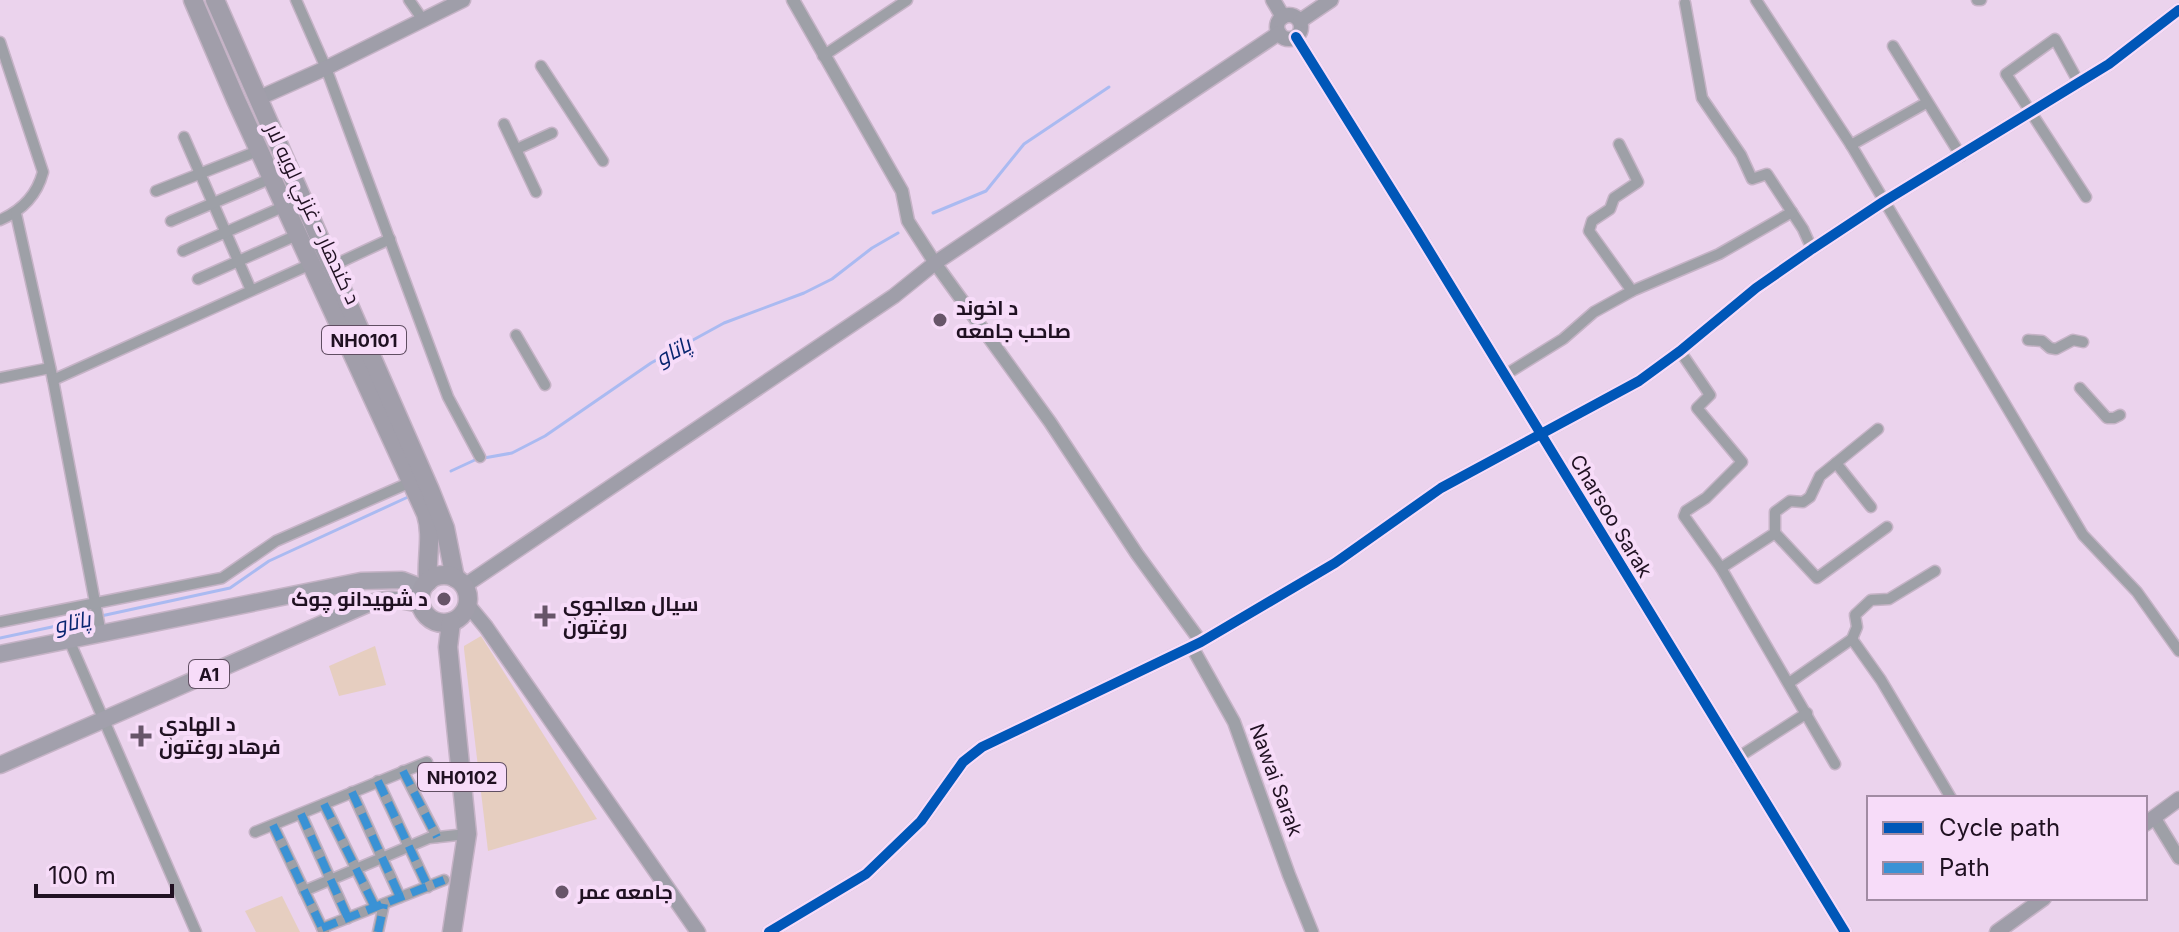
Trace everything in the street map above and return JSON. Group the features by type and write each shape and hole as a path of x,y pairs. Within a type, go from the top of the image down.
{"highway":[{"name":"د کندهار - غزني لويه لار","path":"193,0 430,527 424,592"},
{"name":"د کندهار - غزني لويه لار","path":"215,0 445,528 462,589"},
{"path":"441,576 462,589 458,618 441,623 432,620 424,592 441,576"},
{"name":"NH0102","path":"451,622 448,647 467,834 452,932"}],"main road":[{"path":"259,98 463,0"},
{"path":"1273,0 1283,17"},
{"path":"1300,21 1331,0"},
{"path":"1290,15 1300,21 1301,30 1296,37 1287,39 1279,33 1277,26 1283,17 1290,15"},
{"path":"698,932 462,589 894,296 935,263 1279,33"},
{"path":"0,654 69,640 100,630 361,581 402,580 424,592"},
{"name":"A1","path":"0,765 370,603 387,599 404,600 424,592"},
{"path":"2150,820 2179,799"},
{"path":"1997,932 2041,900"}],"street":[{"path":"296,0 326,68 448,397 480,457"},
{"path":"409,0 423,20"},
{"name":"Nawai Sarak","path":"793,0 902,191 908,221 1050,422 1196,644 1234,722 1312,932"},
{"path":"823,56 907,0"},
{"path":"1756,0 1851,145 2083,535 2137,592 2179,651"},
{"path":"1685,3 1702,98 1741,155 1752,179 1767,174 1812,249"},
{"path":"769,932 866,874 921,821 963,762 982,747 1196,644 1335,563 1441,488 1639,381 1756,288 1812,249 2109,64 2179,10"},
{"name":"Charsoo Sarak","path":"1296,37 1845,932"},
{"path":"2079,83 2061,47 2054,40 2006,74 2086,197"},
{"path":"0,42 5,75 43,172 40,183 16,214 0,220"},
{"path":"1893,46 1961,156"},
{"path":"541,66 603,161"},
{"path":"1851,145 1926,103"},
{"path":"504,124 536,192"},
{"path":"517,149 552,133"},
{"path":"184,137 251,290"},
{"path":"1619,144 1638,182 1614,198 1610,209 1592,221 1589,231 1632,291"},
{"path":"156,191 260,150"},
{"path":"171,221 272,178"},
{"path":"183,251 285,206"},
{"path":"1505,375 1563,339 1594,312 1632,291 1719,254 1792,212"},
{"path":"16,214 53,380 100,630"},
{"path":"198,279 297,235"},
{"path":"332,266 390,239"},
{"path":"53,380 311,264"},
{"path":"516,335 545,385"},
{"path":"2028,340 2042,341 2056,349 2073,340 2083,342"},
{"path":"1680,351 1710,395 1697,408 1742,462 1706,498 1684,513 1721,568 1835,764"},
{"path":"0,378 50,368"},
{"path":"2080,388 2107,418 2120,415"},
{"path":"1878,429 1820,476 1810,497 1803,502 1790,501 1775,512 1775,533 1817,578 1887,527"},
{"path":"1836,463 1871,507"},
{"path":"0,622 95,606 222,578 276,541 411,482"},
{"path":"1721,568 1775,533"},
{"path":"1789,683 1852,639 1857,627 1855,615 1871,600 1889,599 1935,571"},
{"path":"1852,639 1881,680 1950,796"},
{"path":"69,640 196,932"},
{"path":"1737,758 1807,713"},
{"path":"255,832 427,762"},
{"path":"403,771 437,837"},
{"path":"378,781 428,887"},
{"path":"352,792 400,897"},
{"path":"324,804 355,869 379,906 378,932"},
{"path":"301,814 348,918"},
{"path":"2150,820 2179,858"},
{"path":"273,825 323,930 444,880"},
{"path":"304,891 407,847 437,837 467,834"}],"shaded area":[{"path":"481,636 597,819 488,851 464,649"},
{"path":"375,646 386,685 339,696 329,666"},
{"path":"282,896 300,932 256,932 245,911"}],"waterway":[{"path":"933,213 986,191 1024,144 1109,87"},
{"name":"پاتاو","path":"484,458 512,453 545,436 651,363 724,323 804,293 832,279 872,248 898,233"},
{"name":"پاتاو","path":"451,471 477,459"},
{"name":"پاتاو","path":"101,616 230,588 269,561 408,497"},
{"name":"پاتاو","path":"0,638 94,618"}],"marked path":[{"path":"403,771 437,837"},
{"path":"378,781 428,887"},
{"path":"352,792 400,897"},
{"path":"324,804 375,907"},
{"path":"301,814 348,918"},
{"path":"273,825 324,932"},
{"path":"322,928 444,880"},
{"path":"378,932 384,904"}],"cycle path":[{"path":"769,932 866,874 921,821 963,762 982,747 1201,642 1335,563 1441,488 1639,381 1756,288 1812,249 2109,64 2179,10"},
{"path":"1296,37 1845,932"}],"place":[{"name":"د اخوند صاحب جامعه","path":"940,320"},
{"name":"د شهيدانو چوک","path":"444,599"},
{"name":"سيال معالجوي روغتون","path":"545,616"},
{"name":"د الهادي فرهاد روغتون","path":"141,736"},
{"name":"جامعه عمر","path":"562,892"}]}
